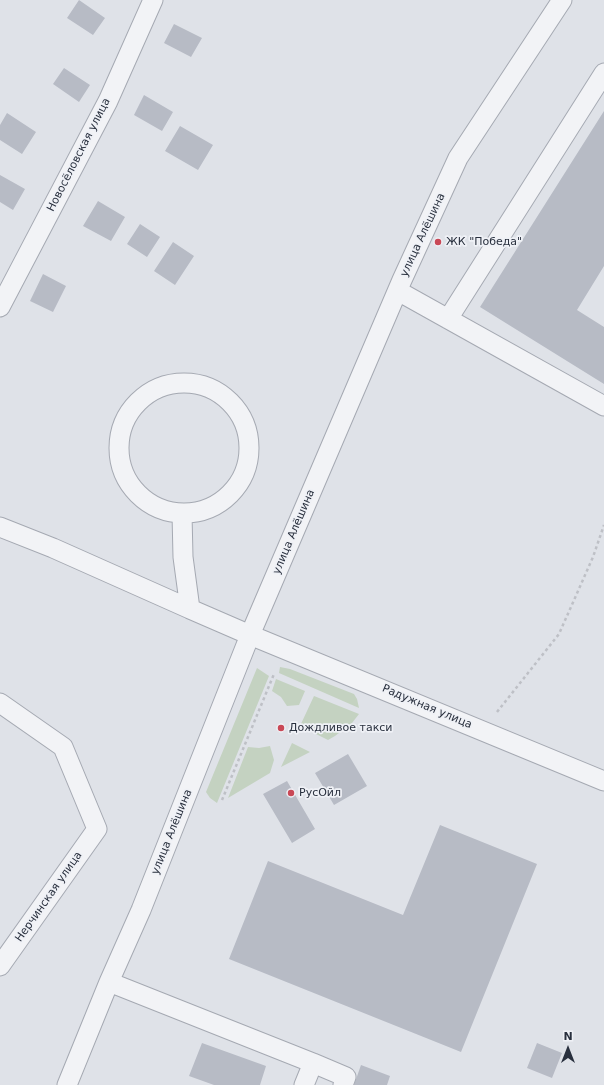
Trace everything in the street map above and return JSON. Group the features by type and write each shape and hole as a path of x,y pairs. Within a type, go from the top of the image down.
{"street":[{"name":"Новосёловская улица","path":"0,307 108,101 153,0"},
{"name":"улица Алёшина","path":"67,1085 109,982 141,910 250,635 398,291 458,158 562,0"},
{"path":"448,319 604,73"},
{"path":"398,291 604,406"},
{"path":"188,383 210,388 229,400 243,418 250,440 249,462 240,484 225,500 205,511 182,514 162,510 144,500 130,485 121,466 119,446 123,426 133,408 148,394 167,385 188,383"},
{"path":"182,514 183,557 190,609"},
{"name":"Радужная улица","path":"0,527 53,548 250,635 604,781"},
{"name":"Нерчинская улица","path":"0,703 63,747 97,829 0,966"},
{"path":"109,982 346,1077 343,1085"},
{"path":"304,1085 313,1063"}],"path":[{"path":"497,712 559,634 593,557 604,525"},
{"path":"222,800 274,674"}],"green space":[{"path":"280,667 290,669 354,694 359,708 279,673"},
{"path":"257,668 269,676 217,803 210,798 206,792"},
{"path":"276,679 305,691 299,705 287,706 281,697 272,691"},
{"path":"314,696 359,714 352,723 328,740 300,726"},
{"path":"292,743 310,752 281,767"},
{"path":"270,746 274,760 270,773 228,798 248,747 259,748"}],"building":[{"path":"79,0 105,18 93,35 67,18"},
{"path":"174,24 202,38 191,57 164,43"},
{"path":"64,68 90,85 79,102 53,84"},
{"path":"144,95 173,112 162,131 134,115"},
{"path":"604,111 604,266 577,310 604,327 604,384 480,307"},
{"path":"7,113 36,132 22,154 0,140 0,125"},
{"path":"180,126 213,145 198,170 165,151"},
{"path":"0,175 25,189 13,210 0,202"},
{"path":"98,201 125,217 111,241 83,226"},
{"path":"140,224 160,237 147,257 127,244"},
{"path":"173,242 194,256 175,285 154,271"},
{"path":"43,274 66,286 53,312 30,301"},
{"path":"348,754 367,786 334,805 315,773"},
{"path":"287,781 315,829 292,843 263,794"},
{"path":"440,825 537,864 461,1052 229,959 268,861 403,915"},
{"path":"202,1043 266,1066 260,1085 214,1085 189,1076"},
{"path":"537,1043 562,1053 552,1078 527,1068"},
{"path":"361,1065 390,1076 387,1085 354,1085"}],"place":[{"name":"ЖК \"Победа\"","path":"438,242"},
{"name":"Дождливое такси","path":"281,728"},
{"name":"РусОйл","path":"291,793"}]}
